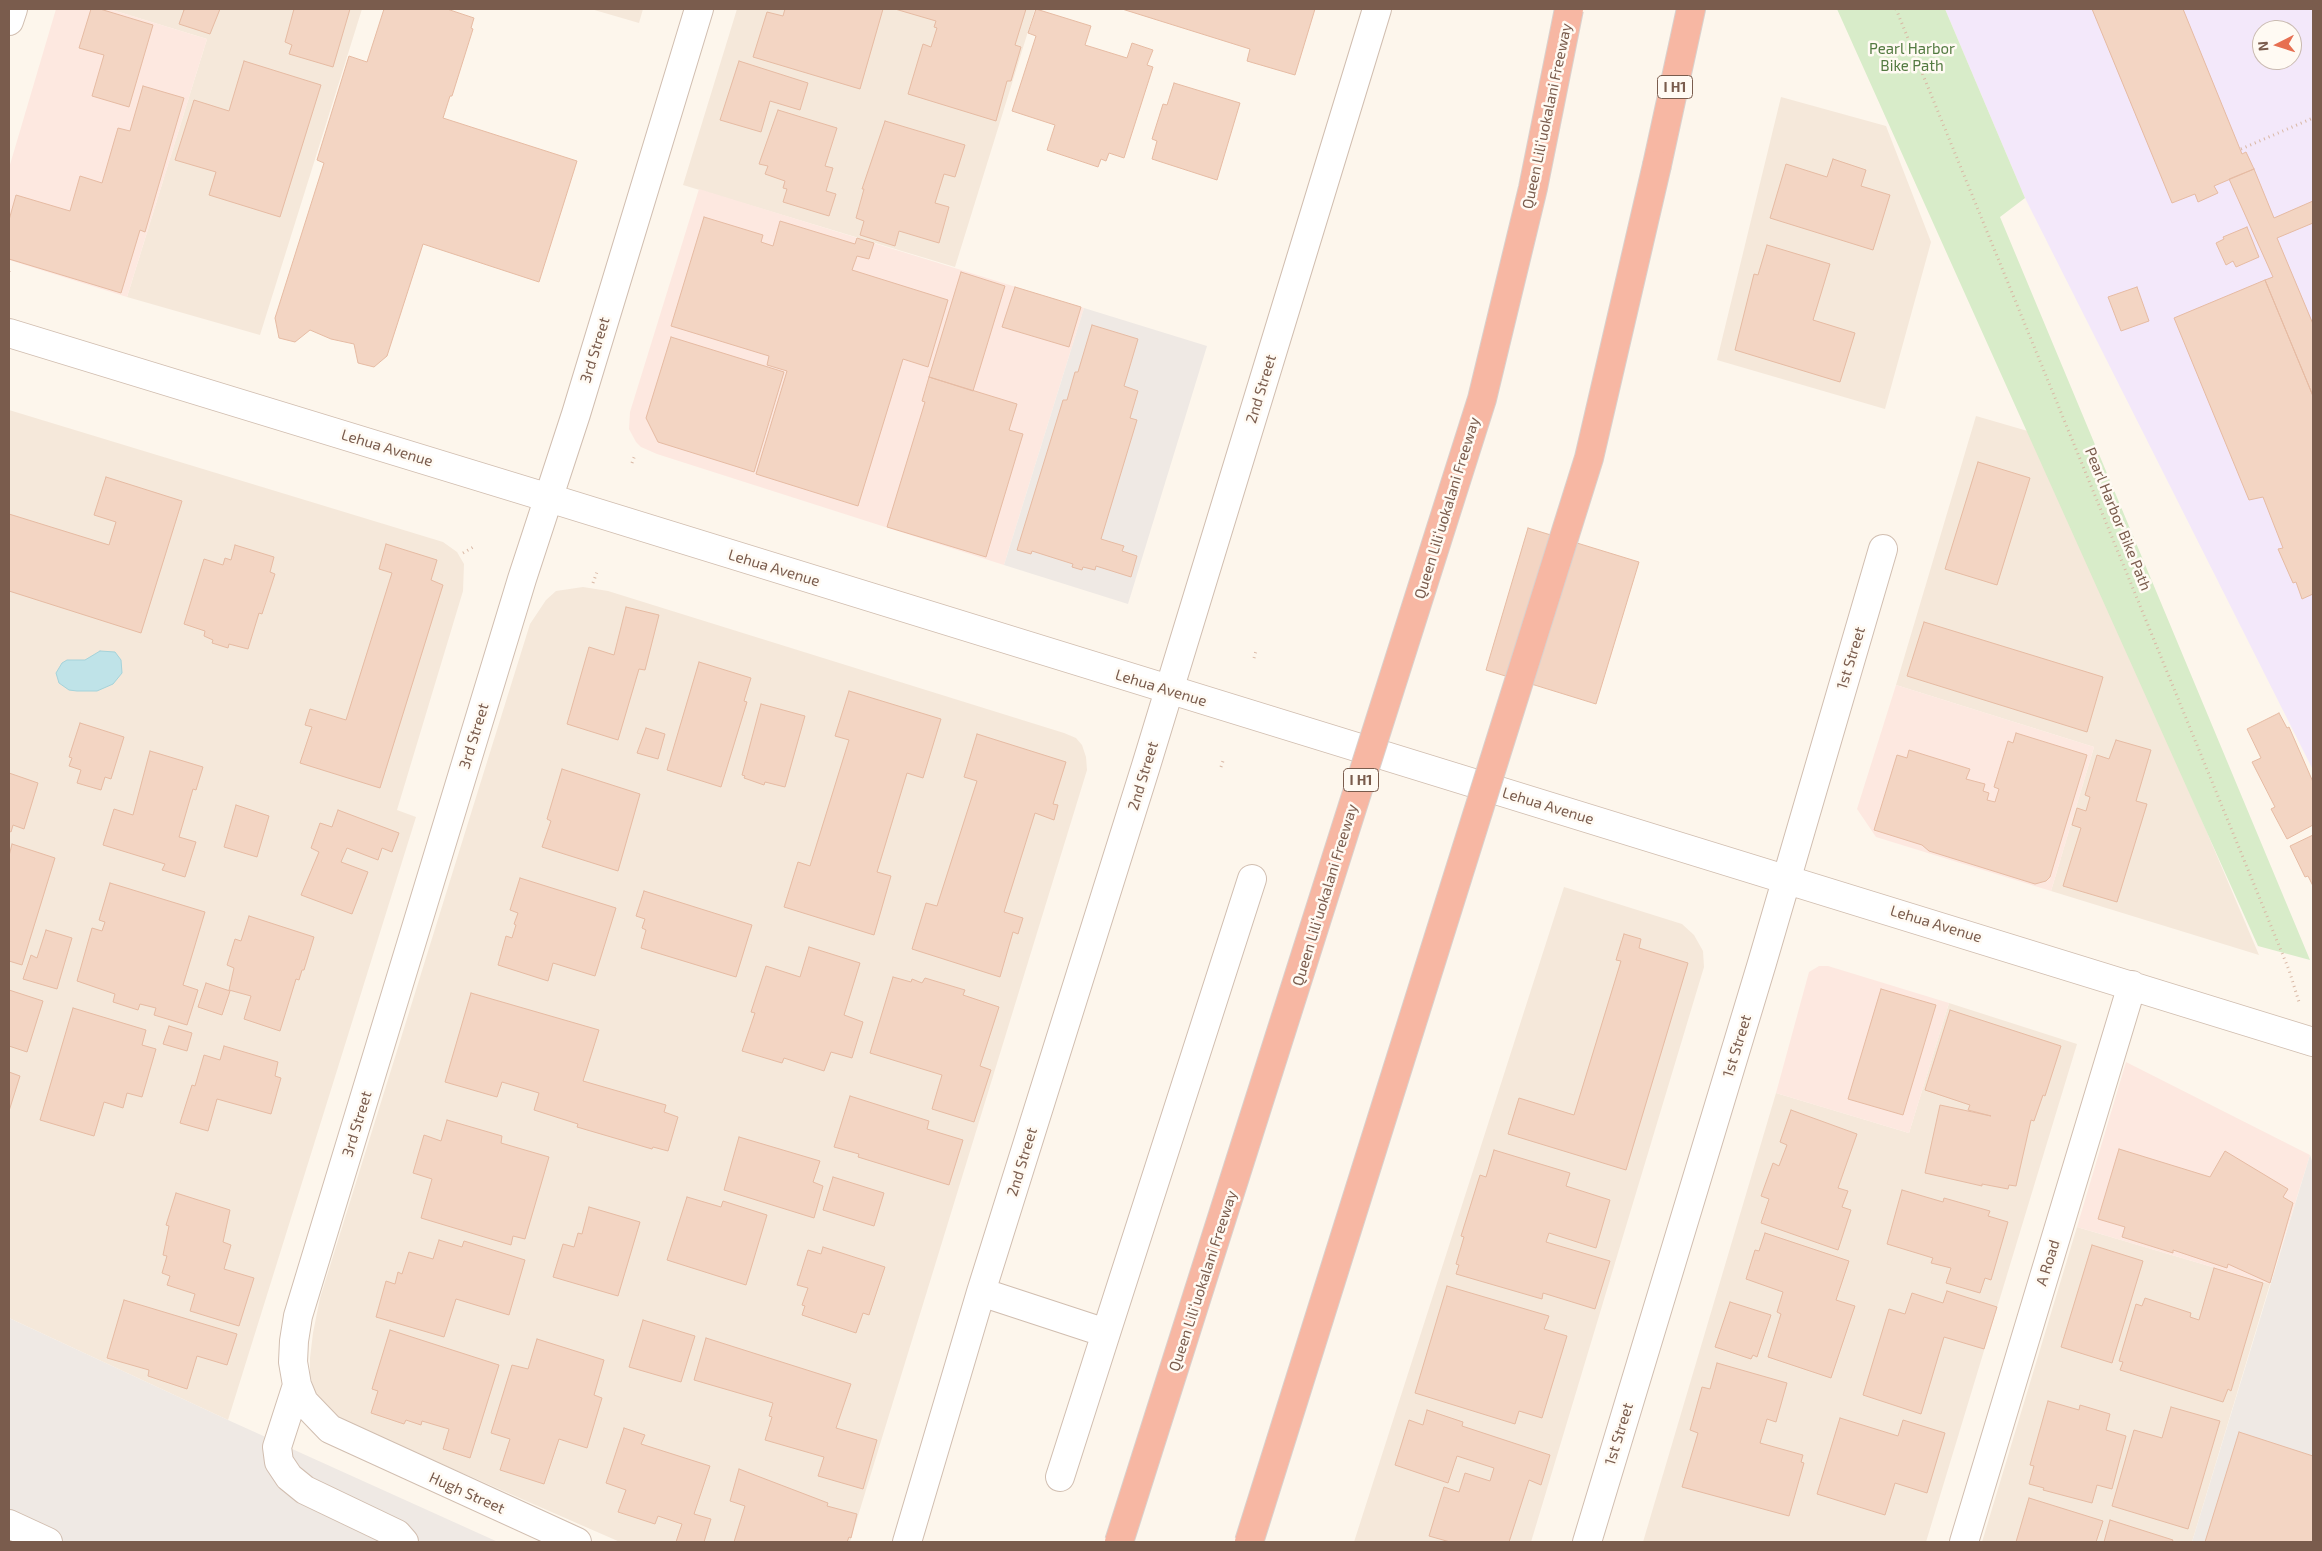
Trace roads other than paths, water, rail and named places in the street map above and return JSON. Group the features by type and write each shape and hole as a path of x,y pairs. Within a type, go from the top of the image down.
{"highway":[{"name":"Queen Liliʻuokalani Freeway","path":"1120,1542 1482,399 1533,188 1569,9"},
{"name":"I H1","path":"1249,1542 1589,458 1692,9"}],"street":[{"path":"9,21 13,9"},
{"name":"3rd Street","path":"357,1443 330,1429 315,1416 304,1402 297,1385 293,1362 298,1316 699,9"},
{"name":"2nd Street","path":"907,1542 981,1292 1169,690 1376,9"},
{"name":"Lehua Avenue","path":"9,333 1786,878 2132,985 2312,1044"},
{"name":"1st Street","path":"1587,1542 1883,550"},
{"path":"1060,1477 1252,879"},
{"name":"A Road","path":"1964,1542 2132,985"},
{"path":"981,1292 1106,1333"},
{"path":"297,1385 277,1447 279,1462 288,1476 305,1490 397,1534 404,1542"},
{"name":"Hugh Street","path":"357,1443 577,1542"},
{"path":"9,1524 48,1542"}],"water":[{"path":"100,651 115,652 121,660 122,673 113,684 97,691 77,691 69,690 59,683 56,673 62,663 67,660 85,660"}],"park label":[{"name":"Pearl Harbor Bike Path","path":"1912,58"}]}
